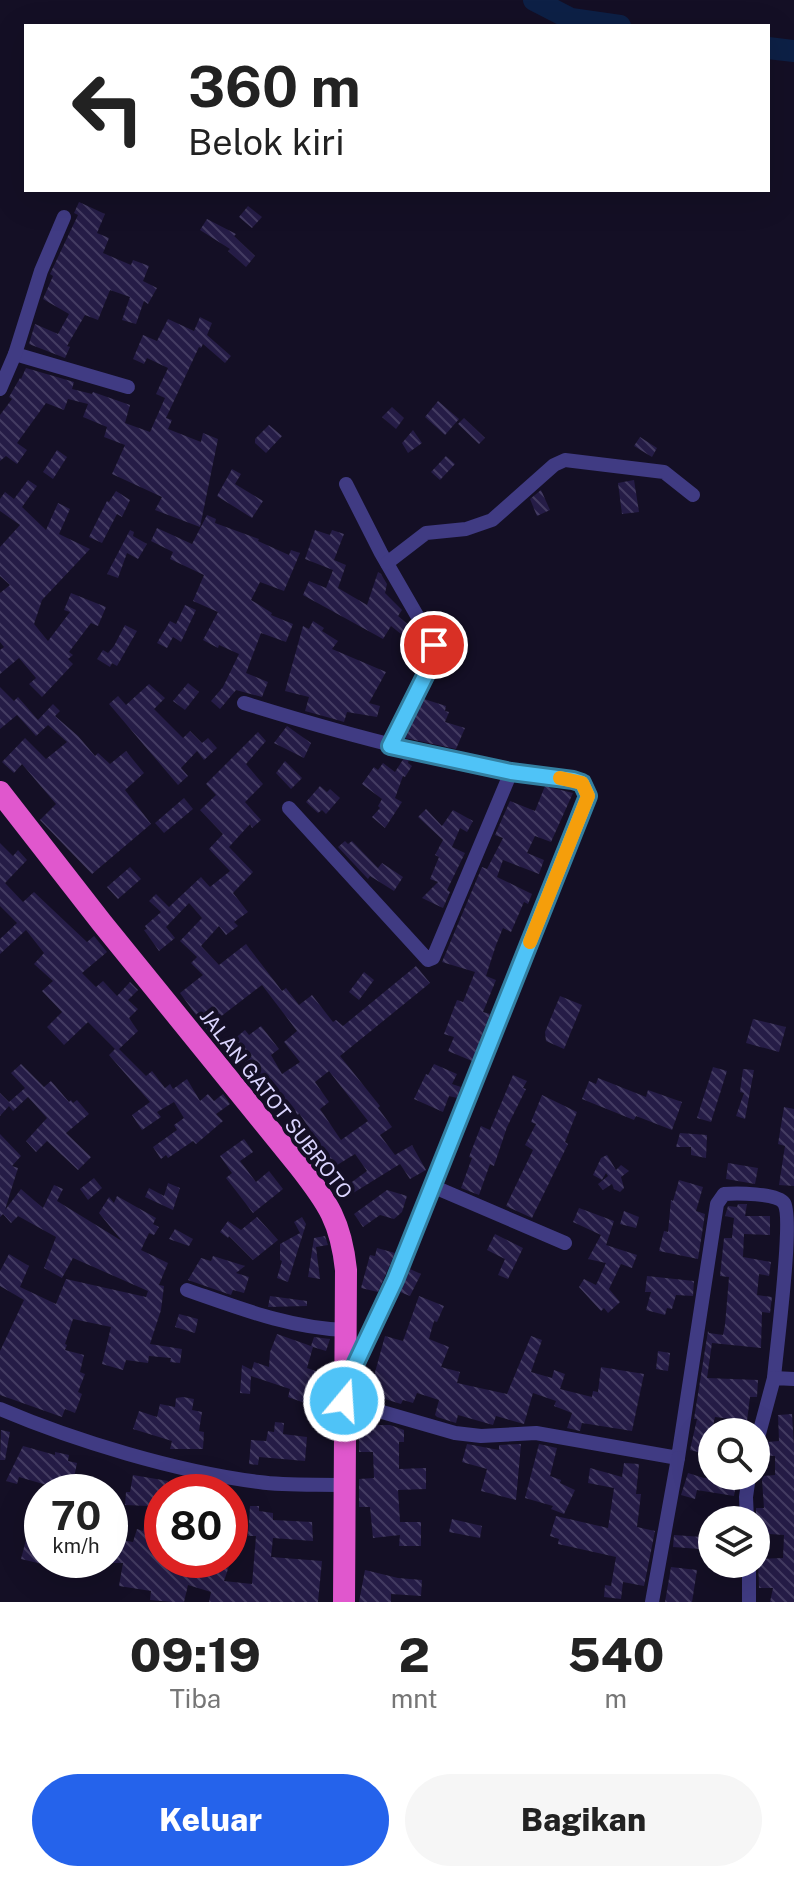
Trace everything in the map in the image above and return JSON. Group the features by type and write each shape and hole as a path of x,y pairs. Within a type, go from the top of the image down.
{"highway":[{"name":"JALAN GATOT SUBROTO","path":"0,792 322,1195 343,1240 346,1270 344,1602"}],"street":[{"path":"0,389 15,354 41,271 64,217"},
{"path":"15,354 128,387"},
{"path":"387,563 426,533 466,529 492,520 554,465 565,460 664,472 693,495"},
{"path":"346,484 434,645 431,664 390,746"},
{"path":"244,703 390,746 511,772 573,780 582,783 588,796 395,1280 345,1394 455,1433 481,1436 536,1433 678,1458"},
{"path":"289,808 428,960 433,958 511,772"},
{"path":"432,1186 565,1243"},
{"path":"652,1602 678,1458 717,1204 724,1194 778,1198 787,1210 786,1257 774,1378 763,1418"},
{"path":"187,1290 271,1319 300,1326 345,1330"},
{"path":"774,1378 794,1379"},
{"path":"0,1409 103,1445 210,1474 261,1482 345,1485"},
{"path":"749,1578 749,1602"}],"building":[{"path":"79,202 105,214 97,233 109,238 103,253 131,265 133,260 149,266 143,281 157,288 148,304 144,301 136,324 122,320 130,297 110,290 98,320 85,315 67,346 70,347 65,358 29,344 35,324 58,334 69,314 43,299 53,276 50,274 78,215 74,213"},
{"path":"248,206 262,217 252,228 239,217"},
{"path":"207,219 236,234 234,236 255,256 246,267 228,251 230,249 200,230"},
{"path":"200,317 212,323 207,335 231,356 225,363 203,344 199,347 166,418 172,420 168,429 201,442 203,433 218,439 200,527 155,510 162,497 112,474 125,445 104,437 107,427 83,417 88,404 68,399 64,410 46,403 17,443 27,450 17,464 6,456 0,461 0,415 12,399 9,397 26,368 74,382 72,389 93,392 130,405 125,423 150,432 165,398 156,394 168,368 147,358 144,364 133,359 143,335 157,341 168,319 194,331"},
{"path":"438,401 459,419 445,435 425,417"},
{"path":"392,407 404,418 396,429 382,417"},
{"path":"464,418 485,438 479,444 458,424"},
{"path":"269,425 282,436 266,453 255,443 255,439"},
{"path":"413,430 422,443 408,453 402,443"},
{"path":"640,437 657,448 652,457 634,446"},
{"path":"57,450 67,457 53,479 43,472"},
{"path":"446,456 455,464 440,480 431,472"},
{"path":"232,469 241,474 235,484 263,501 252,518 217,496"},
{"path":"28,480 37,486 22,507 46,530 58,503 70,509 59,534 90,549 42,600 34,624 48,641 70,612 64,610 71,593 106,607 98,626 91,623 69,652 73,655 68,659 73,664 42,697 29,684 36,678 19,658 0,674 0,650 4,647 0,642 0,593 10,585 0,576 0,547 20,525 0,511 0,499 5,492 14,499"},
{"path":"634,480 639,512 622,514 618,483"},
{"path":"541,490 550,510 537,516 530,499"},
{"path":"116,491 130,500 122,517 117,514 102,543 89,537 107,501"},
{"path":"207,515 216,519 215,523 259,539 289,555 291,550 300,553 284,591 260,582 251,600 271,615 293,624 286,642 261,633 246,673 268,682 262,697 236,690 220,709 211,701 223,687 239,654 203,640 218,612 193,601 204,575 170,559 173,552 151,541 157,528 192,544"},
{"path":"130,530 134,532 133,536 147,544 138,559 127,553 118,578 107,574"},
{"path":"315,530 330,535 332,530 344,534 334,560 346,565 338,588 367,605 378,572 381,574 387,584 385,593 402,610 398,616 413,629 406,638 391,626 383,639 303,595 309,581 326,588 333,570 305,559"},
{"path":"185,605 196,610 181,642 173,637 167,648 157,643 170,621 176,624"},
{"path":"313,621 338,641 332,649 386,672 369,703 380,706 377,717 347,712 344,722 305,711 309,697 285,691 303,626 309,629"},
{"path":"125,625 137,631 117,666 112,663 110,667 97,659 103,650 108,653 114,646"},
{"path":"188,683 199,692 185,710 173,701"},
{"path":"149,684 165,698 154,709 183,738 190,731 202,743 208,738 217,748 204,760 197,751 181,768 188,776 178,785 109,704 118,696 126,705"},
{"path":"0,687 14,701 18,697 38,720 53,704 60,711 55,716 95,756 98,753 110,764 126,751 144,773 125,790 151,824 92,874 40,820 56,804 22,764 14,773 2,762 25,738 46,759 67,742 48,725 36,736 17,715 0,729"},
{"path":"424,699 446,706 445,711 449,712 445,722 465,728 456,749 405,738"},
{"path":"287,726 311,743 304,758 274,743"},
{"path":"258,732 266,741 246,764 263,784 245,802 261,820 252,828 250,824 229,847 253,872 233,893 248,912 234,922 238,926 226,935 219,926 201,946 219,965 246,944 282,991 286,988 299,1005 312,995 333,1022 336,1020 343,1026 416,966 430,983 340,1056 380,1106 378,1108 392,1127 380,1135 395,1155 412,1145 426,1170 410,1179 400,1164 350,1195 345,1187 367,1171 355,1154 329,1170 306,1134 311,1131 299,1113 279,1094 272,1099 254,1067 247,1072 230,1050 237,1044 233,1040 245,1030 249,1035 261,1026 279,1049 271,1055 282,1074 300,1062 284,1042 297,1031 262,985 211,1024 215,1029 210,1034 180,993 203,975 191,963 197,957 180,941 202,918 189,903 166,927 175,938 159,951 144,930 161,912 149,901 156,894 169,907 201,877 210,887 230,871 209,849 223,834 200,810 216,795 206,784","holes":["329,1071 368,1121 341,1140 320,1109 329,1102 315,1082"]},
{"path":"404,758 409,759 408,763 412,766 403,776 395,798 402,802 385,828 372,817 380,808 382,799 362,784 374,767 378,770 383,763 395,772"},
{"path":"285,761 302,778 291,789 276,773"},
{"path":"320,786 327,792 330,789 340,798 326,814 322,810 318,813 306,802"},
{"path":"545,786 573,793 551,842 535,836 527,853 544,860 539,874 503,860 497,877 532,894 528,904 524,902 511,932 503,928 496,945 486,976 496,980 483,1012 490,1014 472,1061 448,1051 454,1037 444,1034 457,1000 463,1002 475,972 442,962 482,867 487,869 503,838 495,835 510,801 535,811"},
{"path":"184,798 193,809 164,833 155,823"},
{"path":"426,809 442,826 453,810 473,821 467,832 460,828 452,847 465,853 447,890 450,892 443,908 422,898 438,882 430,879 439,857 435,855 443,840 418,817"},
{"path":"345,841 348,844 352,841 378,868 382,863 403,877 394,891 370,876 368,879 338,847"},
{"path":"0,843 13,856 18,850 27,860 5,883 23,902 34,892 87,942 94,936 107,952 82,973 96,987 103,981 117,996 130,982 138,990 128,1000 138,1009 129,1018 138,1031 119,1049 146,1076 152,1071 165,1088 170,1084 173,1089 187,1079 200,1101 208,1094 214,1101 223,1094 230,1104 216,1114 223,1121 196,1144 193,1141 168,1158 166,1155 161,1159 153,1147 177,1130 174,1125 184,1118 174,1102 157,1112 161,1117 142,1130 132,1115 150,1102 109,1055 115,1049 88,1022 64,1045 47,1027 62,1012 42,991 53,981 34,964 44,953 26,930 0,954 0,939 17,923 0,906"},
{"path":"130,867 141,879 118,899 107,887"},
{"path":"364,972 374,980 359,1000 349,992"},
{"path":"560,996 582,1005 564,1049 546,1041 545,1032"},
{"path":"753,1019 786,1027 779,1052 746,1043"},
{"path":"21,1064 44,1087 51,1081 69,1102 77,1100 89,1114 66,1133 91,1157 78,1170 47,1141 36,1152 26,1141 47,1118 28,1097 13,1111 9,1106 0,1116 0,1093 9,1102 25,1088 11,1073"},
{"path":"434,1064 457,1074 452,1084 461,1087 457,1098 449,1096 443,1112 414,1099"},
{"path":"713,1067 727,1071 711,1122 697,1118"},
{"path":"743,1069 754,1070 745,1119 736,1116 744,1093 740,1092"},
{"path":"513,1075 527,1081 523,1088 526,1089 507,1127 494,1166 490,1164 479,1195 461,1188 472,1158 469,1157 481,1126 490,1130"},
{"path":"598,1078 646,1097 648,1090 682,1102 672,1130 636,1116 634,1120 582,1099 589,1081 596,1084"},
{"path":"542,1095 577,1112 565,1142 568,1144 532,1218 506,1206 533,1150 525,1145 536,1124 531,1122"},
{"path":"784,1107 794,1109 794,1186 779,1185 785,1146 778,1144"},
{"path":"680,1133 707,1135 706,1158 691,1155 691,1147 676,1147"},
{"path":"0,1134 21,1156 12,1166 18,1168 5,1210 21,1189 43,1208 54,1185 63,1189 57,1201 122,1241 99,1213 109,1197 114,1203 117,1196 156,1218 153,1224 159,1227 154,1235 149,1233 141,1250 168,1263 159,1285 164,1286 161,1310 150,1344 182,1349 180,1363 170,1362 171,1358 149,1356 148,1363 126,1360 123,1370 102,1364 111,1327 73,1319 65,1350 84,1355 80,1372 85,1374 75,1413 65,1409 62,1417 0,1395 0,1351 24,1300 0,1286 0,1271 9,1254 29,1266 20,1287 56,1304 66,1279 146,1297 148,1291 73,1258 62,1278 44,1268 56,1237 18,1216 11,1223 3,1214 0,1217"},
{"path":"244,1139 253,1152 240,1161 256,1182 269,1171 283,1189 253,1213 226,1178 232,1173 220,1156"},
{"path":"607,1155 616,1170 621,1165 629,1171 621,1177 624,1188 620,1192 612,1184 603,1190 598,1184 608,1176 606,1173 602,1180 593,1175 601,1158"},
{"path":"728,1163 758,1168 755,1184 726,1179"},
{"path":"94,1178 102,1188 88,1200 80,1189"},
{"path":"679,1180 703,1187 696,1211 705,1214 698,1259 659,1251 664,1231 668,1232 671,1200"},
{"path":"168,1183 180,1188 173,1210 145,1197 149,1188 164,1196"},
{"path":"387,1190 407,1196 402,1212 394,1219 380,1215 363,1227 354,1214"},
{"path":"738,1204 747,1204 745,1216 770,1216 770,1235 744,1234 743,1257 771,1262 769,1276 759,1274 757,1295 772,1297 770,1313 762,1312 761,1348 712,1343 707,1378 758,1380 757,1397 750,1397 747,1418 698,1418 698,1452 690,1450 708,1331 723,1335 725,1325 729,1277 720,1276 724,1238 732,1238 734,1218 725,1216 728,1206 737,1207"},
{"path":"579,1208 614,1221 606,1245 637,1255 632,1268 621,1264 609,1289 620,1302 608,1313 604,1308 601,1311 579,1287 584,1279 596,1285 606,1263 588,1259 601,1235 573,1222"},
{"path":"624,1211 639,1217 636,1228 620,1224"},
{"path":"257,1217 278,1240 253,1260 229,1236 220,1232 228,1221 241,1230"},
{"path":"302,1217 306,1224 288,1282 277,1278 282,1261 280,1244 300,1233 294,1222"},
{"path":"175,1229 193,1239 189,1246 169,1239"},
{"path":"495,1234 523,1248 508,1279 498,1275 505,1259 487,1250"},
{"path":"325,1236 328,1245 316,1247 320,1279 308,1277 314,1238"},
{"path":"377,1248 395,1253 378,1292 361,1288 370,1255 375,1256"},
{"path":"213,1256 245,1266 236,1273 249,1277 244,1293 233,1290 231,1295 188,1280 201,1258 211,1261"},
{"path":"410,1269 421,1274 410,1296 400,1292"},
{"path":"647,1276 694,1281 693,1296 676,1295 672,1309 667,1308 665,1315 646,1310 651,1292 645,1292"},
{"path":"270,1296 307,1301 307,1306 268,1307"},
{"path":"419,1296 444,1306 437,1322 434,1321 429,1339 449,1347 441,1367 460,1372 457,1383 507,1394 531,1336 542,1340 531,1372 552,1378 554,1370 565,1374 560,1389 592,1397 593,1391 598,1392 601,1367 644,1374 632,1431 582,1423 580,1431 567,1428 572,1413 554,1406 556,1401 533,1393 524,1424 496,1416 493,1425 458,1415 456,1423 437,1417 439,1400 417,1393 413,1403 403,1400 401,1404 369,1394 385,1336 403,1341"},
{"path":"179,1314 198,1319 195,1333 175,1327"},
{"path":"277,1334 311,1346 314,1337 330,1339 326,1351 313,1347 307,1368 321,1373 313,1406 288,1397 290,1389 251,1376 250,1394 240,1393 242,1365 252,1370 254,1362 269,1367 270,1352"},
{"path":"658,1351 670,1353 668,1371 656,1369"},
{"path":"176,1398 194,1399 192,1410 202,1412 199,1431 204,1432 203,1449 170,1449 172,1441 133,1429 139,1411 157,1417 160,1404 175,1407"},
{"path":"792,1414 794,1602 770,1602 773,1588 759,1588 759,1578 770,1578 770,1559 783,1558 784,1535 770,1534 770,1506 764,1506 763,1490 770,1490 770,1475 775,1475 775,1456 770,1456 770,1442 779,1441 778,1415"},
{"path":"359,1416 375,1420 375,1425 390,1425 404,1430 404,1442 399,1442 399,1469 426,1468 426,1489 398,1490 400,1522 421,1522 421,1546 399,1546 400,1535 373,1538 370,1507 359,1507 359,1479 374,1478 373,1452 359,1452"},
{"path":"275,1422 284,1423 283,1434 307,1437 305,1461 259,1457 258,1465 249,1464 251,1440 266,1441 268,1431 274,1432"},
{"path":"1,1430 10,1432 5,1460 0,1460"},
{"path":"467,1444 499,1450 499,1445 521,1444 516,1500 481,1491 487,1469 462,1462"},
{"path":"539,1444 557,1448 550,1476 575,1490 564,1514 551,1509 553,1506 525,1498"},
{"path":"23,1446 55,1455 55,1452 69,1455 68,1461 77,1463 75,1474 24,1474 24,1478 19,1477 17,1484 6,1481"},
{"path":"624,1463 639,1464 636,1494 641,1494 637,1527 655,1531 644,1586 623,1582 621,1599 604,1597 605,1585 611,1586 616,1557 558,1544 559,1539 550,1536 556,1516 608,1528 614,1488 588,1483 590,1468 622,1477"},
{"path":"688,1473 698,1476 698,1490 735,1490 734,1496 697,1490 695,1499 681,1495"},
{"path":"133,1475 144,1477 144,1506 128,1505"},
{"path":"250,1506 259,1506 259,1511 273,1513 273,1520 312,1522 313,1541 273,1538 271,1557 322,1561 318,1602 209,1602 211,1592 188,1585 184,1602 150,1600 151,1591 119,1586 120,1578 128,1578 128,1541 133,1542 137,1529 143,1531 144,1526 144,1578 225,1578 224,1581 252,1584 256,1536 248,1536"},
{"path":"452,1519 482,1526 480,1538 449,1532"},
{"path":"674,1535 698,1537 698,1549 673,1547"},
{"path":"671,1567 697,1570 692,1602 665,1602"},
{"path":"365,1570 422,1580 421,1596 391,1594 391,1602 359,1602"}],"waterway":[{"path":"534,0 571,19 606,24"},
{"path":"770,48 794,51"}],"slow traffic":[{"path":"530,942 588,796 582,783 560,778"}],"route":[{"path":"344,1401 345,1386 395,1280 588,796 582,783 573,780 511,772 390,746 431,664 434,645"}]}
